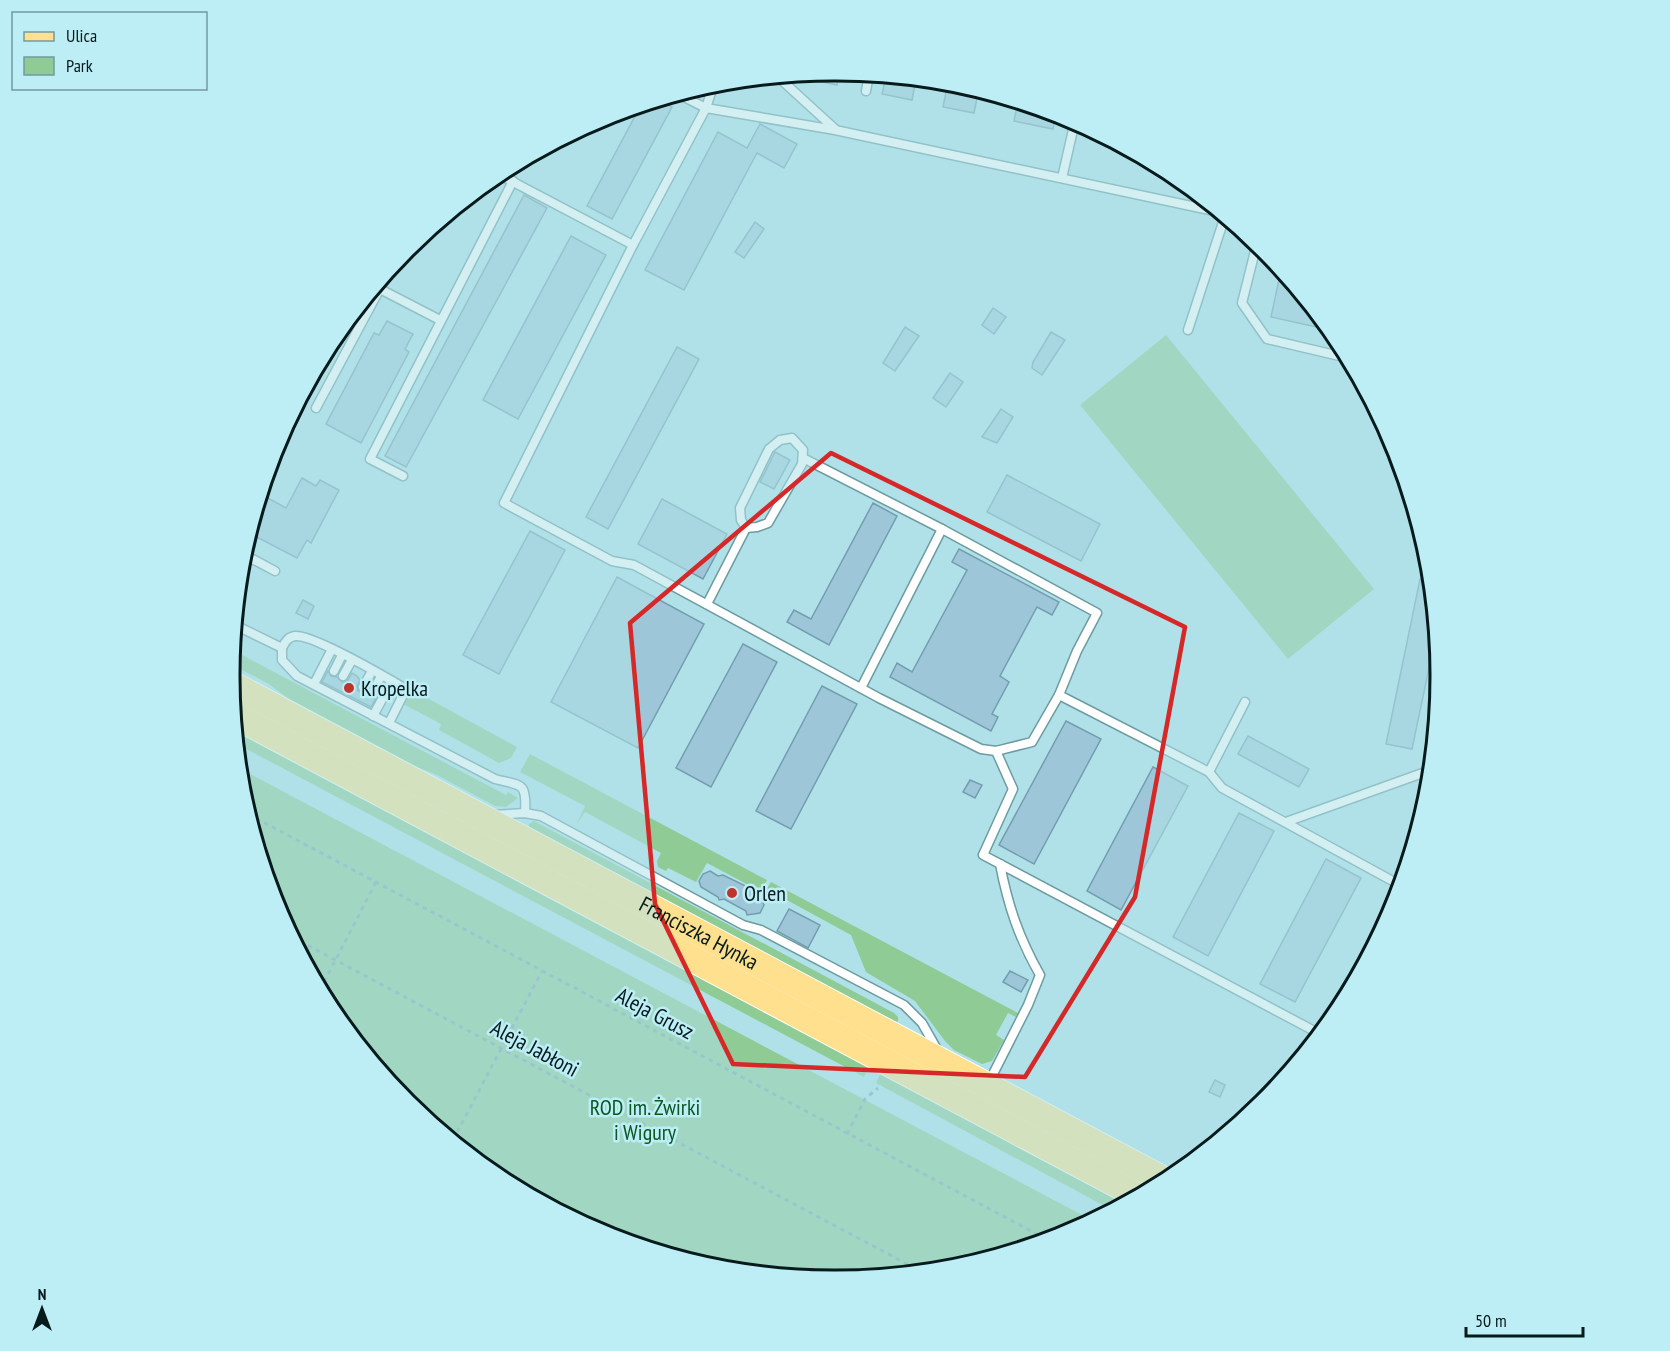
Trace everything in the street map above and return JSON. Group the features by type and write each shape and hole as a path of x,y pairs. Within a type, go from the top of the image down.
{"main road":[{"name":"Franciszka Hynka","path":"241,689 1156,1176"},
{"name":"Franciszka Hynka","path":"243,720 1130,1191"}],"lane":[{"path":"866,91 868,82"},
{"path":"785,83 835,130"},
{"path":"710,94 706,108 633,245 504,503 612,561 634,565 861,688 981,749 996,751 1032,742 1059,694 1077,651 1097,614 942,529 803,458"},
{"path":"688,99 706,108 835,130 1202,208"},
{"path":"1062,178 1073,130"},
{"path":"508,179 633,245"},
{"path":"403,476 370,459 513,181"},
{"path":"1188,330 1221,224"},
{"path":"1254,254 1242,303 1267,339 1335,355"},
{"path":"383,290 440,320"},
{"path":"316,408 373,302"},
{"path":"792,438 803,450 802,464 768,523 757,528 746,528 741,520 740,508 770,449 780,440 792,438"},
{"path":"707,604 746,528"},
{"path":"861,688 942,529"},
{"path":"252,559 275,571"},
{"path":"243,629 282,648"},
{"path":"389,723 406,689 310,639 295,636 288,639 282,648 282,660 297,676 334,692 364,708 373,716 495,779 514,782 523,787 525,813"},
{"path":"314,684 332,649"},
{"path":"334,671 342,655"},
{"path":"343,676 352,660"},
{"path":"363,687 372,671"},
{"path":"373,692 381,676"},
{"path":"373,716 392,681"},
{"path":"1059,694 1209,772 1222,788 1393,881"},
{"path":"1209,772 1245,702"},
{"path":"996,751 1013,789 983,855 1312,1030"},
{"path":"1286,822 1421,774"},
{"path":"480,816 525,813 541,816 743,925 761,930 903,1005 922,1023 946,1063"},
{"path":"987,1085 1024,1013 1040,975 1023,946 1007,900 1000,864"}],"path":[{"name":"Aleja Grusz","path":"259,820 1037,1234"},
{"path":"325,980 376,882"},
{"name":"Aleja Jabłoni","path":"305,944 909,1265"},
{"path":"457,1133 542,971"},
{"path":"846,1134 864,1099 878,1088"}],"highlighted area":[{"path":"831,453 1185,627 1135,897 1025,1077 733,1064 655,904 630,623"}],"green space":[{"path":"1166,335 1374,589 1288,659 1080,405"},
{"path":"241,654 506,795 508,792 518,798 506,807 495,806 435,774 384,755 303,710 269,684 240,669"},
{"path":"411,689 517,747 511,758 499,763 439,730 441,724 403,704"},
{"path":"244,732 870,1064 864,1077 246,749"},
{"path":"530,754 767,880 762,889 758,890 707,863 696,882 668,868 666,871 658,867 657,861 661,853 585,812 576,825 585,806 520,772"},
{"name":"ROD im. Żwirki i Wigury","path":"249,773 1083,1216 1026,1238 951,1259 874,1269 835,1270 796,1269 719,1259 644,1238 572,1209 505,1170 473,1147 415,1096 363,1037 320,973 286,903 261,829"},
{"path":"534,821 894,1013 898,1021 893,1024 529,831 529,824"},
{"path":"771,882 1018,1013 1016,1017 1008,1013 996,1035 1004,1040 992,1061 982,1064 954,1050 915,1001 866,972 851,935 774,893 772,895 767,893 766,890"},
{"path":"882,1070 1120,1197 1104,1206 876,1083"}],"building":[{"path":"820,81 838,81 837,85"},
{"path":"884,83 915,86 912,100 882,94"},
{"path":"946,92 977,98 974,113 943,107"},
{"path":"668,105 672,107 612,219 587,206 635,116"},
{"path":"1016,110 1054,123 1053,129 1014,121"},
{"path":"760,124 797,144 784,168 757,153 684,290 645,270 718,132 747,148"},
{"path":"524,195 547,208 406,467 385,456"},
{"path":"755,222 764,229 744,258 735,252"},
{"path":"571,236 606,255 518,419 483,400"},
{"path":"1279,281 1316,327 1271,317"},
{"path":"993,308 1006,317 994,334 982,325"},
{"path":"387,321 413,334 405,349 409,352 361,443 326,424 374,333 379,335"},
{"path":"905,327 919,336 895,371 883,363"},
{"path":"1051,332 1065,340 1042,375 1032,368 1033,362"},
{"path":"677,347 699,359 608,529 586,517"},
{"path":"950,373 963,382 946,407 933,398"},
{"path":"1001,409 1013,417 997,443 982,437"},
{"path":"775,452 790,460 774,489 760,482"},
{"path":"1007,475 1100,524 1081,561 987,512"},
{"path":"302,478 316,486 320,480 339,490 311,543 307,540 297,558 257,537 268,498 286,508"},
{"path":"662,499 727,534 703,579 638,544"},
{"path":"873,503 897,516 829,645 787,622 794,610 811,619"},
{"path":"530,531 565,550 499,674 463,655"},
{"path":"959,549 1059,602 1052,615 1037,607 1000,676 1009,682 992,714 998,717 991,731 890,677 897,663 912,672 967,570 952,562"},
{"path":"617,577 704,624 638,748 551,702"},
{"path":"1421,579 1429,666 1412,749 1386,744"},
{"path":"303,600 314,606 308,619 296,613"},
{"path":"743,644 777,662 711,787 676,768"},
{"name":"Kropelka","path":"328,671 331,676 337,677 342,682 347,681 352,673 357,676 360,680 357,686 358,691 367,692 371,698 376,698 371,707 322,682"},
{"path":"822,686 857,704 791,829 756,811"},
{"path":"1066,721 1101,739 1034,864 999,845"},
{"path":"1248,736 1309,769 1299,787 1238,754"},
{"path":"1153,767 1188,786 1121,910 1087,891"},
{"path":"970,780 982,785 975,798 963,792"},
{"path":"1239,813 1274,831 1208,956 1173,937"},
{"path":"1326,859 1361,878 1295,1002 1260,984"},
{"name":"Orlen","path":"710,871 760,893 764,905 760,913 747,915 746,911 724,899 719,900 718,897 701,887 699,881 703,874"},
{"path":"789,909 820,925 808,948 777,931"},
{"path":"1010,971 1028,980 1021,992 1003,982"},
{"path":"1215,1080 1225,1085 1220,1097 1209,1092"}],"place":[{"name":"Kropelka","path":"349,688"},
{"name":"Orlen","path":"732,893"}]}
